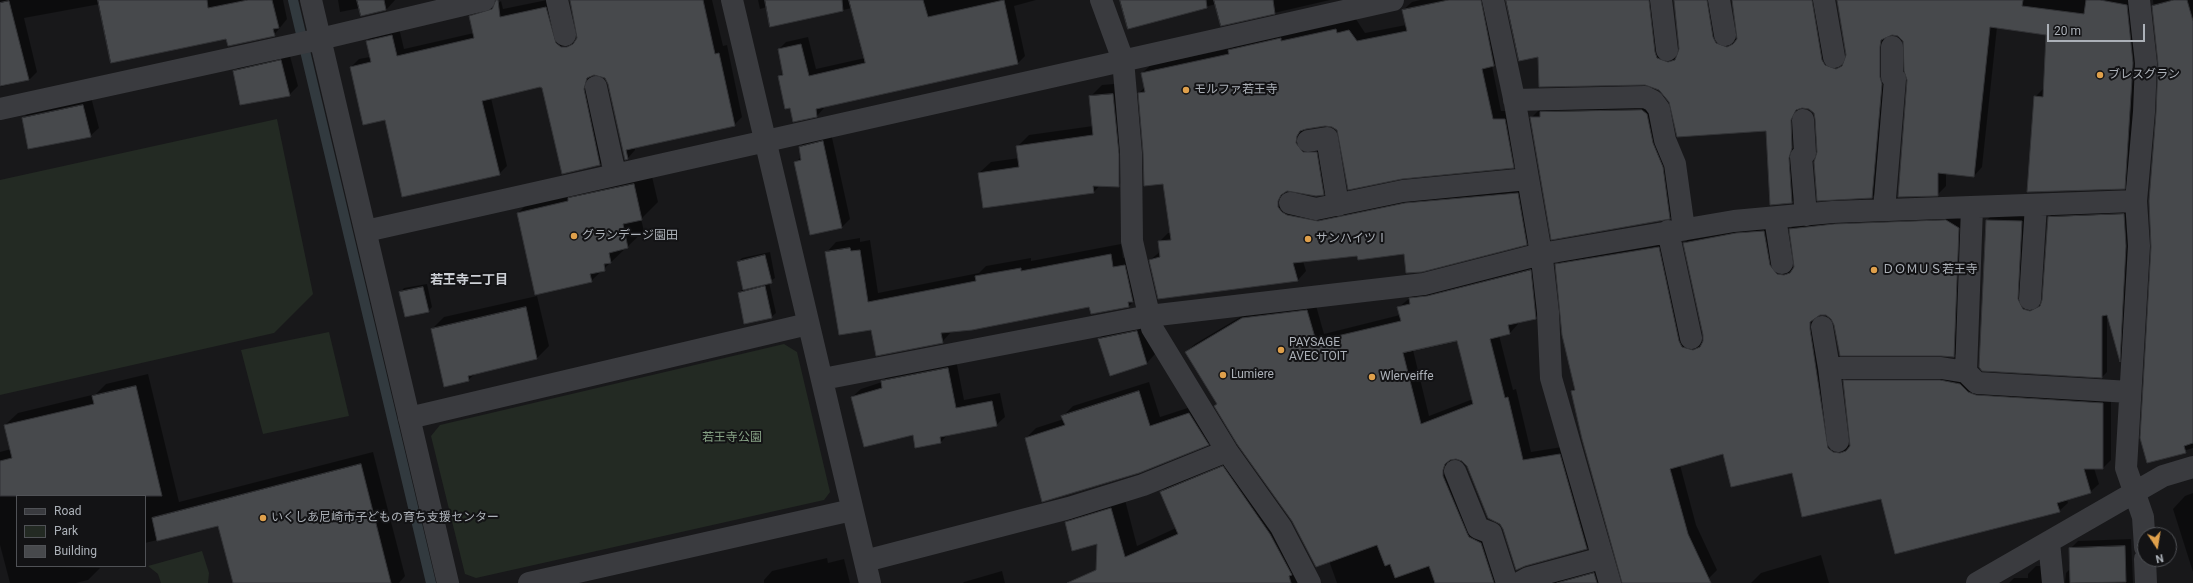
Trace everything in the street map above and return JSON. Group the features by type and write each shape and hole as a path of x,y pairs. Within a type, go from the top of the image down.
{"street":[{"path":"311,0 309,41 366,231 448,583"},
{"path":"0,109 309,41 484,0"},
{"path":"557,0 565,35"},
{"path":"732,0 870,583"},
{"path":"1101,0 1123,60 1131,153 1132,241 1149,316 1156,337 1227,451 1281,527 1310,583"},
{"path":"366,231 765,140 1393,0"},
{"path":"1492,0 1514,100 1540,254 1548,312 1551,378 1610,583"},
{"path":"1661,0 1667,50"},
{"path":"1719,0 1725,35"},
{"path":"1824,0 1834,57"},
{"path":"2139,0 2146,63 2144,112 2136,201 2140,246 2126,468 2143,517 2144,527"},
{"path":"1884,210 1894,79 1892,77 1892,47"},
{"path":"596,87 615,174"},
{"path":"1514,100 1645,97 1653,101 1659,109 1665,140 1675,164 1676,230 1691,338"},
{"path":"1803,120 1805,152 1801,157 1806,215"},
{"path":"1308,141 1327,138 1338,204"},
{"path":"1290,203 1316,209 1403,191 1528,179"},
{"path":"823,380 1149,316 1398,289 1424,284 1540,254 1734,221 1884,210 2136,201"},
{"path":"2030,299 2036,205"},
{"path":"1966,372 1972,208"},
{"path":"1775,218 1782,263"},
{"path":"409,418 808,324"},
{"path":"1822,327 1829,368 1838,441"},
{"path":"1829,368 1941,368 1966,372 1977,383 2130,392"},
{"path":"865,561 1069,508 1143,485 1227,451"},
{"path":"1977,583 2163,476 2193,467"},
{"path":"1455,471 1478,528 1492,533 1506,583"},
{"path":"529,583 852,510"},
{"path":"2049,542 2052,583"},
{"path":"1519,583 1528,578 1602,558"},
{"path":"2145,567 2146,583"}],"green space":[{"path":"277,119 313,294 274,333 0,395 0,180"},
{"path":"329,332 349,416 263,434 241,350"},
{"name":"若王寺公園","path":"784,344 797,352 830,492 824,500 476,578 465,574 431,436 440,425"},
{"path":"202,551 209,573 208,583 161,583 158,574 148,566"}],"building":[{"path":"98,0 207,0 208,8 248,0 272,0 279,28 273,29 275,36 228,46 226,39 111,63"},
{"path":"357,0 384,0 386,10 361,16"},
{"path":"496,0 498,0 500,17 546,7 556,43 561,47 567,47 573,44 577,38 570,0 703,0 715,54 719,53 735,126 626,150 628,159 625,160 608,84 605,78 594,75 587,78 584,89 600,165 562,174 542,88 540,87 482,101 500,175 402,197 385,120 363,125 350,67 371,62 366,41 392,35 397,56 474,38 469,16 492,9"},
{"path":"765,0 842,0 843,11 770,27"},
{"path":"849,0 923,0 928,17 1004,0 1018,64 816,109 817,117 793,122 790,108 785,109 778,76 783,75 778,49 801,44 809,76 865,63"},
{"path":"1120,0 1206,0 1207,8 1128,29"},
{"path":"1214,0 1273,0 1275,14 1221,26"},
{"path":"1449,0 1481,0 1494,66 1482,69 1493,119 1505,119 1514,168 1402,179 1348,190 1337,130 1332,127 1325,126 1306,129 1300,131 1297,136 1296,143 1303,152 1317,152 1324,195 1316,196 1287,191 1281,195 1278,201 1278,207 1287,215 1318,221 1405,203 1518,193 1527,245 1422,272 1406,273 1404,254 1358,260 1357,256 1293,263 1298,281 1158,299 1149,260 1160,257 1158,241 1171,240 1163,184 1144,186 1138,93 1145,92 1141,73 1229,54 1228,50 1281,38 1281,41 1336,29 1337,33 1349,30 1357,41 1407,31 1402,10"},
{"path":"1506,0 1649,0 1655,52 1657,58 1668,62 1675,60 1679,49 1674,0 1707,0 1713,37 1716,43 1727,47 1733,44 1737,39 1732,0 1812,0 1822,60 1825,65 1836,69 1842,66 1846,55 1837,0 2023,0 2022,6 2084,14 2086,0 2100,0 2127,5 2133,63 2125,189 2027,192 2034,96 2043,97 2046,35 1990,27 1974,177 1938,173 1938,196 1898,197 1907,80 1904,71 1903,41 1898,36 1892,35 1881,40 1880,47 1880,77 1882,84 1872,198 1817,201 1814,162 1817,152 1815,119 1814,113 1809,109 1802,108 1796,110 1791,120 1792,148 1789,158 1792,203 1770,205 1766,131 1677,137 1669,102 1659,90 1645,85 1539,87 1538,57 1519,61"},
{"path":"2174,0 2187,0 2193,21 2193,443 2184,446 2186,453 2147,463 2140,438 2151,247 2149,201 2156,113 2158,64 2152,6"},
{"path":"9,1 29,80 0,86 0,3"},
{"path":"281,60 290,96 240,105 233,71"},
{"path":"1113,94 1119,154 1119,187 1093,186 1094,193 983,208 978,173 1019,167 1016,146 1093,135 1089,96"},
{"path":"83,105 91,137 28,149 22,118"},
{"path":"1642,110 1647,114 1653,143 1663,167 1670,219 1551,240 1530,117 1540,117 1540,112"},
{"path":"823,141 842,228 810,235 794,162 801,160 799,147"},
{"name":"グランデージ園田","path":"634,184 642,220 623,224 628,248 609,253 611,263 604,264 605,271 590,274 592,282 535,295 517,213 568,201 568,198"},
{"path":"2124,214 2126,246 2120,362 2107,315 2102,316 2102,378 1982,371 1979,367 1986,220 2022,221 2018,299 2023,309 2030,311 2040,306 2042,300 2048,217"},
{"path":"1946,220 1959,228 1954,357 1840,356 1834,325 1831,319 1826,315 1820,315 1810,322 1828,448 1833,452 1840,453 1846,451 1850,446 1843,380 1940,380 1960,384 1968,392 1976,395 2103,403 2103,469 2084,469 2091,493 2057,503 2060,512 1895,554 1881,499 1802,517 1792,473 1731,487 1723,454 1670,469 1688,534 1711,583 1622,583 1582,439 1571,391 1575,390 1562,335 1555,264 1659,247 1679,341 1682,347 1693,350 1700,347 1703,341 1703,335 1683,243 1736,233 1764,231 1770,265 1777,274 1784,275 1790,273 1794,267 1789,229 1834,224"},
{"path":"850,248 851,251 860,250 868,302 976,281 975,276 1021,268 1021,271 1111,254 1113,267 1125,265 1133,302 1128,302 1129,307 1091,314 1089,307 972,330 941,333 943,343 876,356 871,330 839,335 825,252"},
{"path":"765,255 772,283 743,290 737,262"},
{"path":"1531,270 1536,319 1508,325 1510,334 1490,339 1505,398 1508,397 1523,460 1560,454 1587,549 1525,566 1516,570 1503,529 1500,524 1488,518 1467,466 1462,461 1456,459 1450,460 1445,464 1443,476 1469,537 1481,543 1494,583 1435,583 1429,566 1395,578 1390,564 1385,566 1377,545 1316,567 1292,521 1237,444 1214,406 1217,404 1185,352 1242,318 1307,310 1316,341 1401,321 1397,307 1410,304 1409,298 1427,296","holes":["1457,341 1473,404 1421,424 1403,353"]},
{"path":"765,286 772,318 744,324 738,293"},
{"path":"423,287 429,312 405,317 399,292"},
{"path":"526,307 537,359 468,376 469,381 444,387 431,329"},
{"path":"1137,331 1147,364 1110,376 1098,339"},
{"path":"948,368 956,408 992,401 997,426 940,437 941,443 915,448 913,435 864,447 851,397 882,388 881,381"},
{"path":"136,386 162,496 0,496 0,461 12,458 4,425 94,404 92,396"},
{"path":"1139,391 1150,426 1189,413 1209,445 1139,473 1042,502 1025,438 1065,425 1061,416"},
{"name":"いくしあ尼崎市子どもの育ち支援センター","path":"361,464 391,583 233,583 218,526 157,541 152,518"},
{"path":"1223,466 1270,534 1292,575 1289,576 1291,583 1067,583 1096,570 1097,544 1072,551 1065,522 1111,508 1125,557 1178,534 1160,492"},
{"path":"2125,546 2126,582 2070,583 2069,548"},
{"path":"1594,573 1597,583 1557,583"}],"waterway":[{"path":"293,0 431,583"}],"place":[{"name":"ブレスグラン","path":"2100,75"},
{"name":"モルファ若王寺","path":"1186,90"},
{"name":"グランデージ園田","path":"574,236"},
{"name":"サンハイツⅠ","path":"1308,239"},
{"name":"ＤＯＭＵＳ若王寺","path":"1874,270"},
{"name":"PAYSAGE AVEC TOIT","path":"1281,350"},
{"name":"Lumiere","path":"1223,375"},
{"name":"Wlerveiffe","path":"1372,377"},
{"name":"いくしあ尼崎市子どもの育ち支援センター","path":"263,518"}],"district":[{"name":"若王寺二丁目","path":"469,281"}]}
